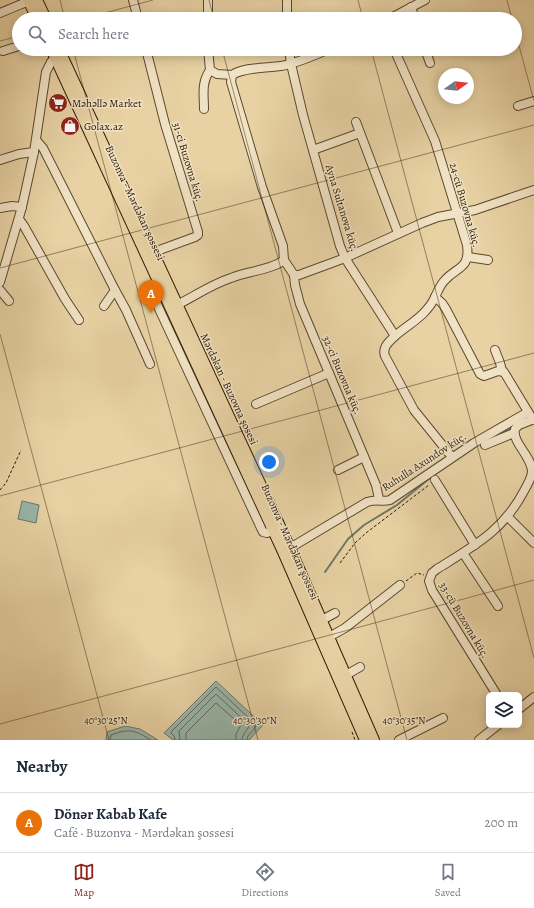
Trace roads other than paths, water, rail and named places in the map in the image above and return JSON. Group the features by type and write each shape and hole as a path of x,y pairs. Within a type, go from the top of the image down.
{"main road":[{"path":"31,0 35,12"},
{"path":"31,0 40,12"},
{"name":"Mərdəkan - Buzovna şosesi","path":"57,56 154,252 290,548 374,740"},
{"name":"Buzonva - Mərdəkan şossesi","path":"57,56 161,288 222,432 251,495 273,531 365,740"}],"street":[{"path":"0,13 31,0"},
{"path":"133,0 136,12"},
{"path":"208,0 208,12"},
{"path":"287,0 287,12"},
{"path":"402,12 421,1"},
{"path":"411,7 413,12"},
{"path":"4,51 12,48"},
{"path":"0,282 22,207 37,141 46,72 53,56"},
{"name":"31-ci Buzovna küç.","path":"148,56 165,124 198,232 198,235 194,237 154,252"},
{"path":"204,110 203,83 210,70 209,56"},
{"name":"Ayna Sultanova küç.","path":"290,56 303,115 340,246 345,258 395,336"},
{"path":"210,70 216,74 232,75 241,71 291,64 313,56"},
{"name":"24-cü Buzovna küç.","path":"395,336 429,308 438,289 444,281 462,266 468,257 467,245 435,141 397,56"},
{"path":"428,56 430,63"},
{"name":"32-ci Buzovna küç.","path":"232,75 231,82 262,187 283,246 284,260 294,275 300,304 376,485 379,499"},
{"path":"518,106 534,101"},
{"path":"356,122 398,233"},
{"path":"313,150 360,133"},
{"path":"37,141 43,148 126,310 150,364"},
{"path":"0,160 19,154 34,152"},
{"path":"294,275 299,275 345,258 398,233 438,217 475,210 534,190"},
{"path":"0,208 12,206 22,207"},
{"path":"19,219 79,320"},
{"path":"468,257 488,260"},
{"path":"177,304 222,281 240,274 278,264 284,260"},
{"path":"0,290 9,301"},
{"path":"104,306 115,290"},
{"path":"435,297 446,309 480,374 484,376 502,371"},
{"path":"395,336 385,347 385,356 414,410 452,457"},
{"path":"485,445 514,432 517,427 533,419 509,379 502,371 495,350"},
{"path":"256,404 329,373"},
{"name":"Ruhulla Axundov küç.","path":"290,548 368,502 379,499 387,501 390,500 452,457 528,412"},
{"name":"33-cü Buzovna küç.","path":"495,692 432,590 429,581 430,577 437,569 475,546 491,534 508,517 520,498 533,472 530,462 516,439 514,432"},
{"path":"338,470 364,457"},
{"path":"435,480 475,546"},
{"path":"508,517 534,543"},
{"path":"463,553 498,606"},
{"path":"329,637 345,628 400,585"},
{"path":"322,620 335,613"},
{"path":"346,675 360,667"},
{"path":"522,707 534,697"},
{"path":"399,740 443,718"},
{"path":"479,740 494,728"}],"water":[{"path":"22,501 39,505 36,523 18,519"},
{"path":"216,681 263,725 249,740 173,740 164,733"},
{"path":"125,726 140,729 158,740 106,740 107,732"}],"waterway":[{"path":"488,439 504,432 514,425"},
{"path":"325,572 348,539 364,525 397,505 436,473"}],"place":[{"name":"Məhəllə Market","path":"58,103"},
{"name":"Golax.az","path":"70,126"},
{"name":"Dönər Kabab Kafe","path":"151,313"}]}
